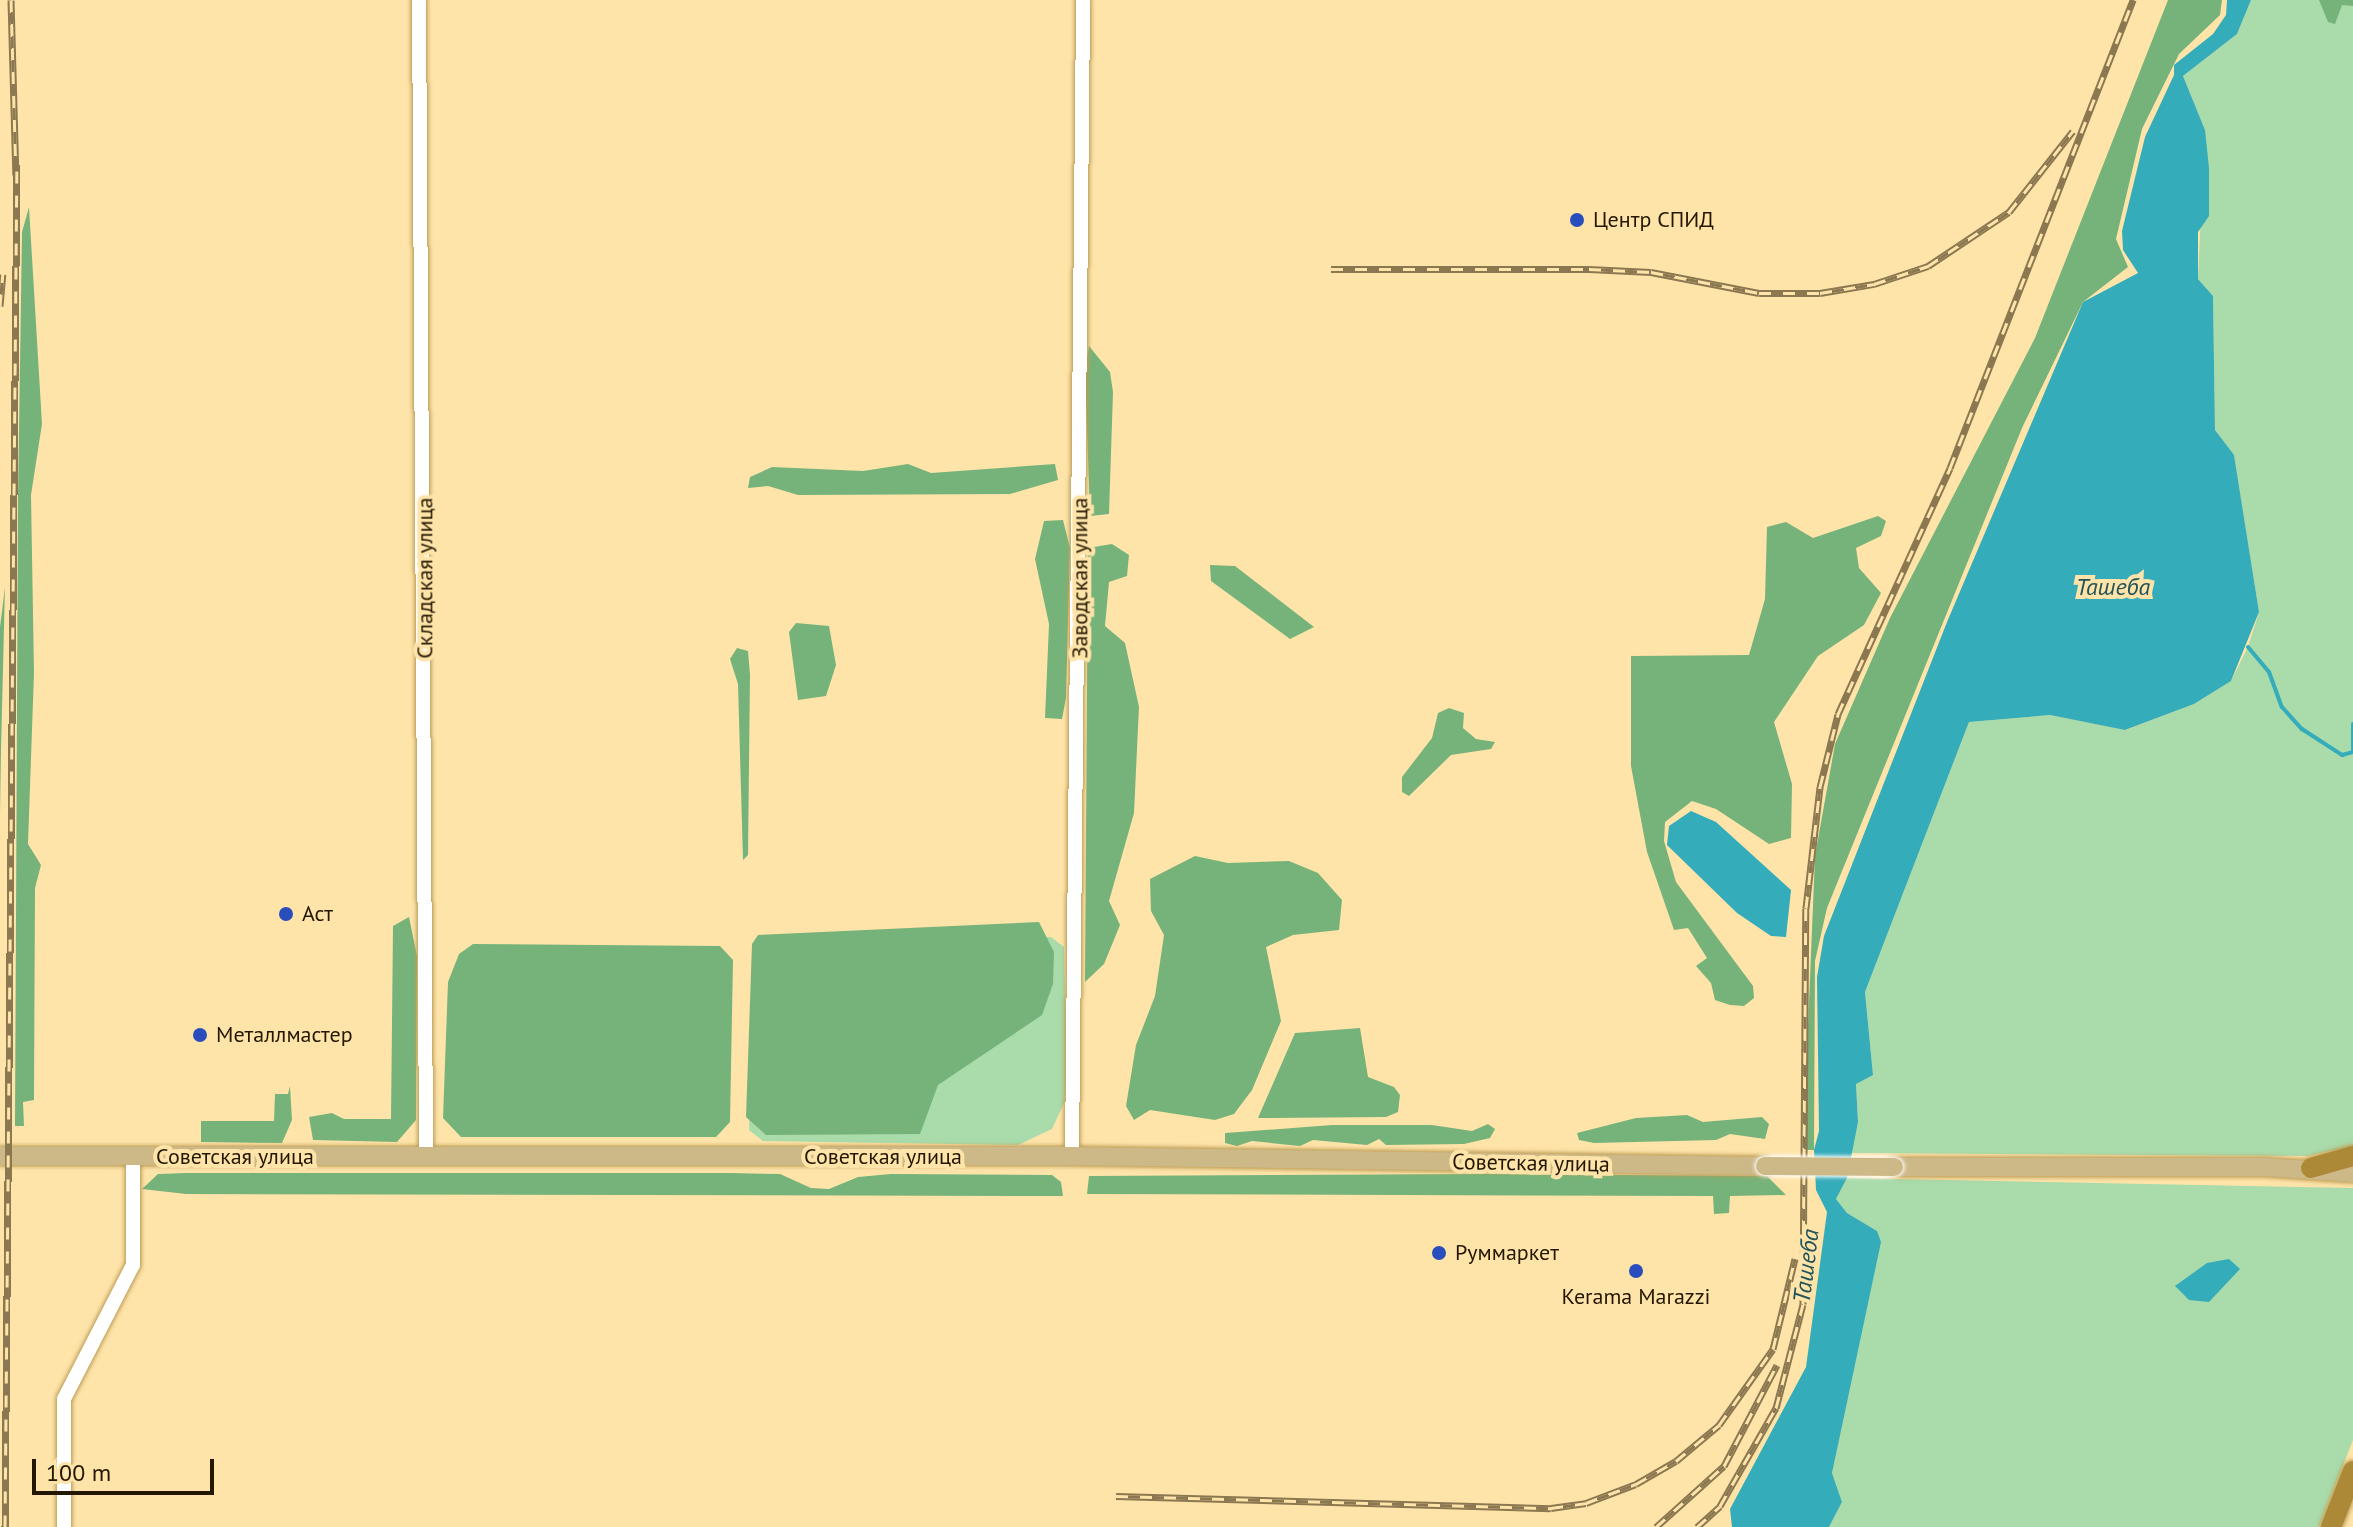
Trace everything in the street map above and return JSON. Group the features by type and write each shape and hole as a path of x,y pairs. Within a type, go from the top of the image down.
{"highway":[{"path":"2311,1168 2353,1156"},
{"path":"2331,1527 2353,1471"}],"main road":[{"name":"Советская улица","path":"0,1156 1072,1156 1765,1166 2311,1168 2353,1173"}],"street":[{"name":"Складская улица","path":"419,0 426,1156"},
{"name":"Заводская улица","path":"1072,1156 1083,0"},
{"path":"64,1527 64,1399 133,1265 133,1157"}],"green space":[{"path":"2168,0 2222,0 2220,15 2179,54 2142,129 2116,239 2128,267 2083,302 2022,428 1827,908 1815,961 1814,1150 1803,1150 1815,856 1835,744 1890,618 2035,338"},
{"path":"2251,0 2353,0 2353,1146 2307,1156 1850,1153 1858,1122 1856,1083 1873,1075 1865,992 1969,722 2050,715 2126,730 2194,704 2231,681 2248,647 2259,612 2234,456 2215,430 2213,296 2198,279 2205,130 2183,76 2237,34"},
{"path":"2319,0 2353,0 2353,6 2342,5 2335,24 2328,22"},
{"path":"29,207 42,424 31,495 34,673 28,844 41,865 35,888 34,1100 23,1102 24,1126 15,1126 22,232"},
{"path":"1089,346 1110,372 1113,392 1109,514 1090,516 1085,369"},
{"path":"908,464 931,473 1055,464 1058,480 1010,494 798,495 768,486 748,488 750,477 772,467 863,471"},
{"path":"1878,516 1886,521 1881,536 1856,548 1859,568 1881,593 1864,625 1818,656 1774,722 1792,784 1791,838 1769,844 1716,809 1692,801 1665,822 1664,841 1676,882 1753,986 1754,998 1744,1006 1730,1005 1715,1000 1711,983 1696,966 1707,958 1688,928 1674,930 1647,852 1631,766 1631,656 1749,655 1765,599 1767,527 1786,522 1813,538"},
{"path":"1063,520 1070,548 1066,698 1062,719 1045,718 1049,624 1035,559 1044,521"},
{"path":"1112,544 1129,555 1127,576 1109,582 1105,626 1125,643 1139,707 1134,813 1109,901 1120,925 1104,964 1085,982 1088,548"},
{"path":"1210,565 1235,566 1314,627 1290,639 1211,581"},
{"path":"5,587 1,751 0,815 0,627"},
{"path":"796,623 829,626 836,665 826,696 798,700 789,632"},
{"path":"737,648 748,651 750,675 748,855 743,860 738,684 730,659"},
{"path":"1449,708 1464,713 1463,728 1476,739 1495,742 1491,749 1451,755 1409,796 1402,792 1402,777 1432,738 1438,713"},
{"path":"1195,856 1228,863 1289,861 1318,873 1342,900 1339,930 1293,935 1266,947 1281,1021 1252,1090 1234,1114 1215,1120 1150,1110 1134,1120 1126,1106 1136,1045 1155,996 1164,935 1151,911 1150,879"},
{"path":"409,917 417,956 416,1120 397,1142 313,1140 309,1117 332,1113 344,1119 391,1119 393,926"},
{"path":"1039,922 1054,952 1053,984 1042,1015 938,1085 920,1134 766,1135 746,1117 752,944 758,935"},
{"path":"1051,937 1064,947 1067,1065 1065,1101 1052,1129 1018,1145 763,1141 749,1130 753,952 762,943"},
{"path":"473,944 720,946 733,960 730,1122 716,1137 461,1137 443,1118 448,982 459,954"},
{"path":"1360,1028 1368,1077 1394,1087 1400,1095 1398,1112 1386,1117 1258,1118 1295,1033"},
{"path":"290,1086 292,1120 282,1143 201,1142 201,1121 274,1121 275,1094 288,1094"},
{"path":"1687,1115 1703,1122 1762,1117 1769,1124 1765,1139 1730,1134 1716,1140 1594,1143 1579,1140 1577,1133 1636,1118"},
{"path":"1488,1124 1495,1129 1490,1138 1464,1144 1386,1145 1379,1139 1367,1145 1313,1140 1300,1146 1252,1141 1237,1146 1225,1143 1225,1133 1332,1125 1432,1125 1472,1131"},
{"path":"158,1174 780,1174 811,1188 829,1189 858,1177 891,1174 1052,1175 1061,1182 1063,1196 186,1194 142,1189"},
{"path":"1089,1176 1767,1176 1786,1195 1730,1196 1729,1213 1714,1214 1713,1196 1087,1194"},
{"path":"1847,1178 2353,1188 2353,1440 2319,1527 1829,1527 1842,1502 1832,1473 1877,1231 1847,1213 1836,1199"}],"water":[{"name":"Ташеба","path":"2227,0 2251,0 2237,34 2183,76 2205,130 2209,168 2209,216 2198,232 2198,279 2213,296 2215,430 2234,455 2259,612 2231,681 2194,704 2125,730 2050,715 1969,722 1865,992 1873,1075 1856,1084 1858,1122 1847,1178 1836,1199 1847,1213 1877,1231 1881,1242 1832,1473 1842,1502 1829,1527 1732,1527 1730,1509 1806,1367 1827,1212 1816,1190 1814,1150 1819,1131 1817,977 1824,936 1947,622 2083,302 2138,273 2123,250 2122,231 2145,137 2174,75 2174,65 2213,34 2226,15"},
{"path":"1691,811 1716,822 1791,890 1786,937 1771,936 1737,913 1667,845 1669,826"},
{"path":"2229,1259 2240,1269 2209,1302 2189,1300 2175,1286 2207,1263"}],"waterway":[{"path":"2248,647 2269,672 2282,707 2302,729 2342,755 2353,752 2353,724"}],"railway":[{"path":"11,0 16,175"},
{"path":"1697,1527 1720,1506 1776,1408 1803,1304 1806,908 1820,787 1838,714 1950,468 2133,0"},
{"path":"1331,269 1589,269 1651,272 1759,293 1820,293 1874,284 1928,266 2009,212 2073,131"},
{"path":"5,1527 17,164"},
{"path":"0,306 3,274"},
{"path":"1116,1496 1551,1508 1586,1503 1636,1484 1676,1461 1719,1425 1773,1349 1795,1259"},
{"path":"1656,1527 1724,1466 1777,1365"}],"place":[{"name":"Центр СПИД","path":"1577,220"},
{"name":"Аст","path":"286,914"},
{"name":"Металлмастер","path":"200,1035"},
{"name":"Руммаркет","path":"1439,1253"},
{"name":"Kerama Marazzi","path":"1636,1271"}]}
